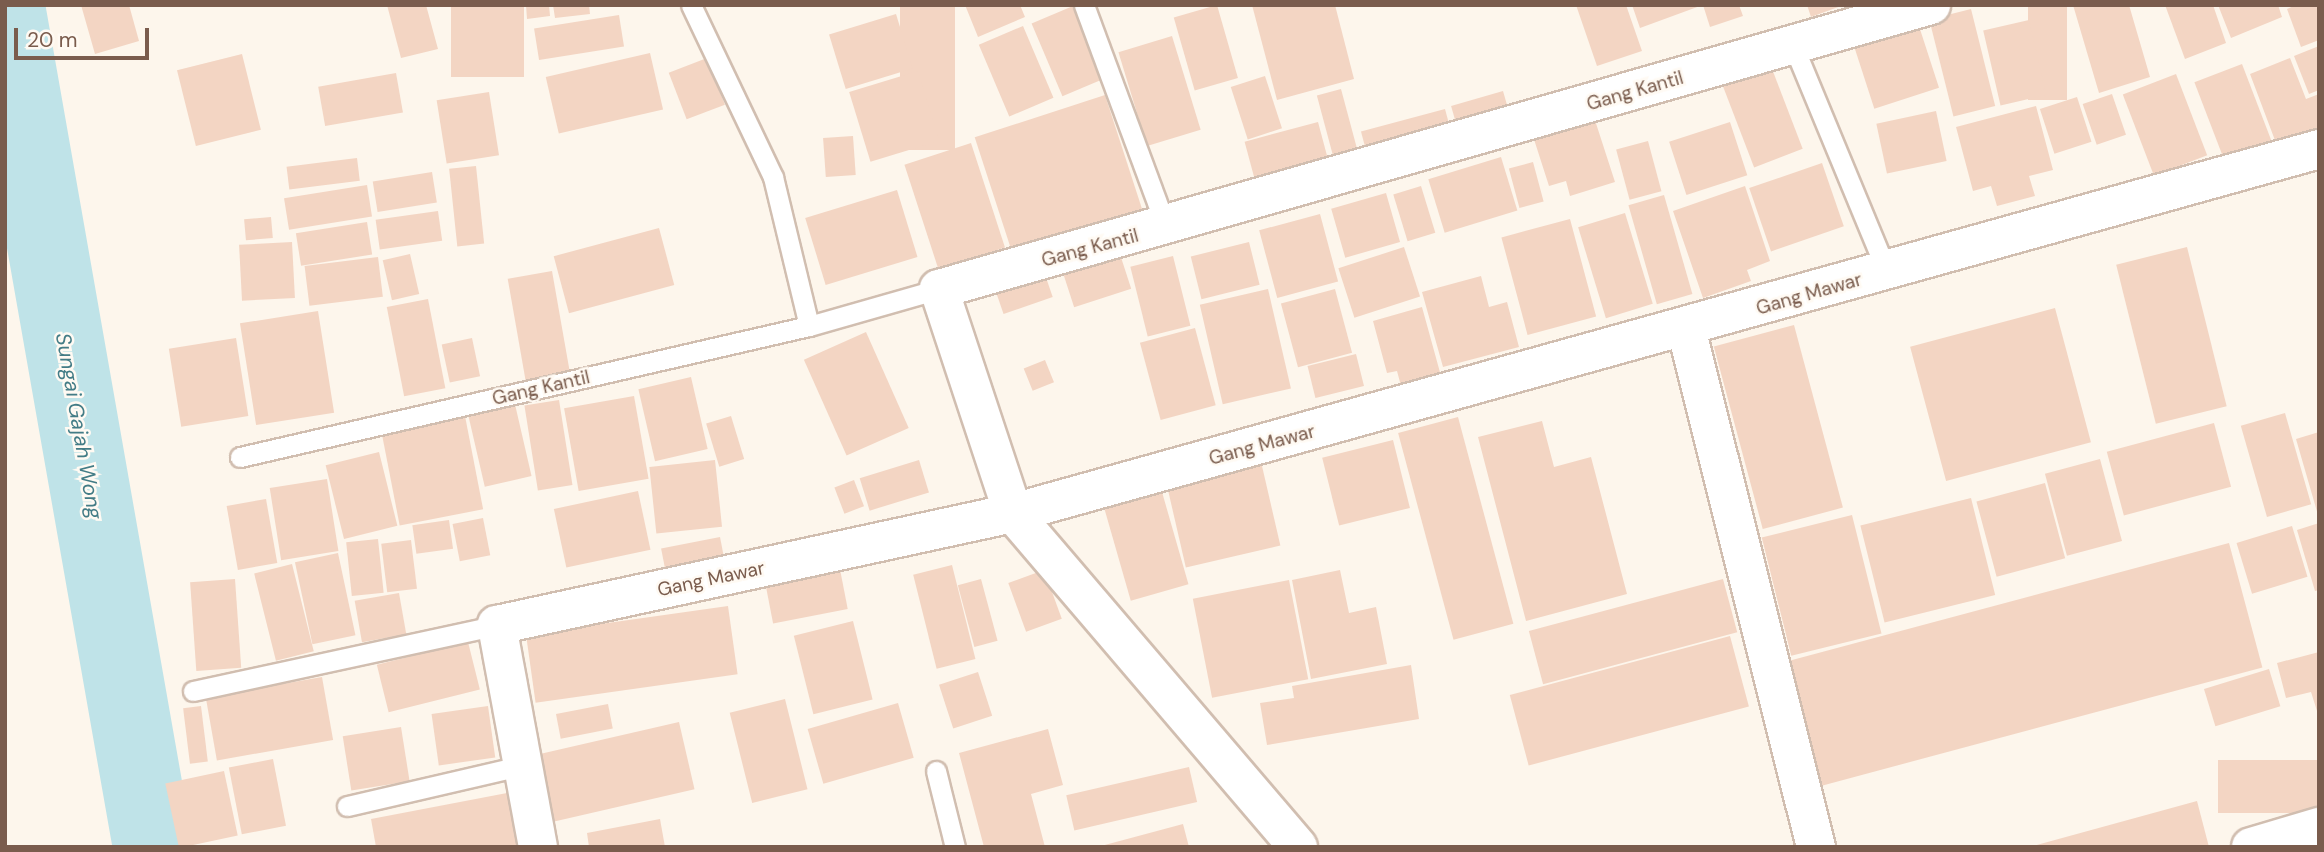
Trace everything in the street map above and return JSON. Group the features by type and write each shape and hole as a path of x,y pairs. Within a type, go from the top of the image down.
{"street":[{"name":"Gang Kantil","path":"939,289 1166,227 1931,5"},
{"name":"Gang Mawar","path":"497,625 1013,513 1686,328 2319,149"},
{"path":"939,289 1013,513 1297,847"},
{"path":"1686,328 1816,847"},
{"path":"497,625 520,766 538,847"},
{"path":"2251,847 2319,827"}],"lane":[{"path":"691,5 773,177 809,326"},
{"path":"1084,5 1166,227"},
{"path":"1793,45 1886,272"},
{"name":"Gang Kantil","path":"240,457 809,326 939,289"},
{"name":"Gang Mawar","path":"193,691 497,625"},
{"path":"347,806 520,766"},
{"path":"936,771 955,847"}],"building":[{"path":"81,5 129,5 139,41 95,54"},
{"path":"387,5 426,5 438,49 401,58"},
{"path":"451,5 524,5 524,77 451,77"},
{"path":"526,5 549,5 550,16 527,19"},
{"path":"553,5 589,5 590,14 555,18"},
{"path":"900,5 955,5 955,150 900,150"},
{"path":"965,5 1020,5 1025,17 978,37"},
{"path":"1217,5 1238,78 1195,90 1174,17"},
{"path":"1252,5 1335,5 1354,79 1277,100"},
{"path":"1576,5 1626,5 1642,51 1597,66"},
{"path":"1632,5 1700,5 1700,6 1640,28"},
{"path":"1703,5 1739,5 1743,16 1710,27"},
{"path":"1807,5 1841,5 1841,6 1811,17"},
{"path":"2028,5 2067,5 2067,100 2028,100"},
{"path":"2073,5 2129,5 2150,77 2099,93"},
{"path":"2165,5 2213,5 2226,43 2185,59"},
{"path":"2218,5 2278,5 2282,17 2231,38"},
{"path":"2296,5 2319,5 2319,40 2301,47 2287,9"},
{"path":"1073,6 1104,79 1062,96 1032,24"},
{"path":"1971,9 1995,106 1953,116 1929,19"},
{"path":"896,14 913,69 846,89 829,34"},
{"path":"619,15 624,47 539,60 534,28"},
{"path":"2029,20 2046,95 2001,106 1983,31"},
{"path":"1918,23 1939,88 1874,109 1853,44"},
{"path":"1023,26 1053,98 1009,117 979,45"},
{"path":"1172,36 1201,130 1147,146 1118,52"},
{"path":"2319,46 2319,90 2309,94 2294,56"},
{"path":"650,53 663,110 559,134 546,77"},
{"path":"242,54 261,130 196,146 177,70"},
{"path":"707,58 725,105 687,119 669,73"},
{"path":"2290,58 2306,99 2319,94 2319,136 2279,151 2250,74"},
{"path":"1769,61 1803,149 1754,167 1720,80"},
{"path":"2242,64 2274,146 2226,164 2194,82"},
{"path":"918,71 939,141 870,162 849,92"},
{"path":"396,73 403,112 325,126 318,87"},
{"path":"2176,74 2207,155 2154,176 2123,94"},
{"path":"1265,76 1282,128 1248,139 1231,87"},
{"path":"1341,89 1357,150 1333,156 1317,95"},
{"path":"1503,91 1512,122 1460,137 1451,106"},
{"path":"489,92 499,155 447,164 437,100"},
{"path":"2112,94 2126,135 2097,145 2083,104"},
{"path":"1105,95 1144,215 1014,257 975,137"},
{"path":"2077,97 2092,142 2054,154 2040,109"},
{"path":"2036,106 2053,170 2029,176 2035,196 1997,206 1991,186 1973,191 1956,127"},
{"path":"1445,109 1454,142 1370,164 1361,132"},
{"path":"1592,111 1615,182 1570,196 1566,181 1549,186 1531,130"},
{"path":"1936,111 1947,161 1887,174 1876,124"},
{"path":"1318,122 1330,166 1256,186 1245,142"},
{"path":"1730,122 1747,175 1686,195 1669,142"},
{"path":"853,136 856,175 826,177 823,138"},
{"path":"1648,141 1661,191 1630,200 1616,150"},
{"path":"971,143 1005,248 938,269 904,165"},
{"path":"1501,157 1517,211 1445,233 1428,179"},
{"path":"357,158 360,181 289,189 287,167"},
{"path":"1533,162 1544,202 1519,208 1509,168"},
{"path":"1822,163 1844,226 1771,251 1749,188"},
{"path":"476,166 484,244 457,246 449,169"},
{"path":"432,172 437,203 378,212 373,181"},
{"path":"367,185 372,217 289,230 284,198"},
{"path":"1421,186 1435,233 1408,241 1393,194"},
{"path":"1745,186 1770,261 1747,270 1751,281 1703,298 1673,211"},
{"path":"897,190 917,257 826,285 805,218"},
{"path":"1386,193 1400,242 1345,258 1331,209"},
{"path":"1664,195 1692,294 1657,304 1628,205"},
{"path":"438,211 442,241 380,249 376,220"},
{"path":"1625,213 1653,304 1606,318 1578,227"},
{"path":"1320,214 1338,282 1277,298 1259,230"},
{"path":"271,217 273,238 246,240 244,219"},
{"path":"1570,219 1596,317 1528,335 1501,237"},
{"path":"367,222 372,255 301,266 296,233"},
{"path":"659,228 674,285 569,313 554,256"},
{"path":"292,242 295,298 242,301 239,245"},
{"path":"1249,242 1260,285 1201,299 1191,257"},
{"path":"1117,245 1131,289 1074,307 1060,264"},
{"path":"1404,247 1420,296 1354,318 1338,268"},
{"path":"2187,247 2227,406 2156,424 2116,265"},
{"path":"410,254 419,294 392,300 383,260"},
{"path":"1173,256 1190,326 1148,337 1130,267"},
{"path":"378,257 383,297 309,306 305,266"},
{"path":"1041,263 1053,297 1004,314 992,280"},
{"path":"552,271 570,375 526,383 508,279"},
{"path":"1481,276 1489,307 1507,302 1519,347 1443,367 1422,292"},
{"path":"1268,289 1291,388 1223,404 1200,305"},
{"path":"1335,289 1352,353 1298,367 1281,303"},
{"path":"428,299 445,388 404,396 387,307"},
{"path":"1422,307 1441,376 1401,386 1397,371 1387,373 1373,321"},
{"path":"2055,308 2091,442 1946,481 1910,347"},
{"path":"318,311 334,413 256,425 240,323"},
{"path":"1794,325 1843,508 1763,529 1714,346"},
{"path":"1195,328 1216,405 1161,420 1140,343"},
{"path":"866,332 909,428 847,456 804,360"},
{"path":"236,338 248,416 181,427 169,349"},
{"path":"472,338 480,376 450,383 442,344"},
{"path":"1356,354 1364,386 1315,398 1307,366"},
{"path":"1045,360 1054,382 1033,391 1024,369"},
{"path":"691,377 708,449 655,461 638,389"},
{"path":"634,396 649,479 579,491 564,408"},
{"path":"514,400 532,476 485,487 467,411"},
{"path":"559,400 572,485 538,490 524,405"},
{"path":"2285,413 2311,504 2267,517 2241,426"},
{"path":"465,416 483,509 400,525 382,432"},
{"path":"731,416 744,459 719,467 706,424"},
{"path":"1458,417 1513,624 1453,640 1398,433"},
{"path":"1542,421 1554,467 1591,457 1627,594 1526,621 1478,437"},
{"path":"2214,423 2231,487 2124,515 2107,452"},
{"path":"2319,432 2319,515 2318,515 2296,439"},
{"path":"1393,440 1410,508 1339,526 1322,458"},
{"path":"379,452 397,526 344,539 326,465"},
{"path":"1259,453 1280,546 1186,567 1164,475"},
{"path":"2100,459 2122,541 2067,556 2045,474"},
{"path":"715,460 722,527 656,534 649,467"},
{"path":"919,460 929,493 870,511 860,478"},
{"path":"327,479 338,551 281,560 270,488"},
{"path":"854,480 864,506 844,514 834,488"},
{"path":"2045,483 2065,558 1997,577 1976,501"},
{"path":"638,491 650,550 566,568 554,509"},
{"path":"1162,492 1188,584 1131,601 1104,509"},
{"path":"1971,498 1995,595 1885,623 1860,526"},
{"path":"266,499 277,563 238,570 227,506"},
{"path":"1852,515 1882,633 1791,656 1762,537"},
{"path":"483,518 490,555 460,561 453,524"},
{"path":"449,520 453,549 416,554 412,525"},
{"path":"2319,523 2319,590 2315,591 2297,530"},
{"path":"2292,526 2307,577 2252,594 2237,543"},
{"path":"720,537 726,568 667,580 661,548"},
{"path":"378,539 384,593 352,596 346,542"},
{"path":"411,540 417,589 387,592 381,544"},
{"path":"2229,543 2262,668 1819,786 1786,662"},
{"path":"338,553 355,635 312,644 295,562"},
{"path":"838,559 848,609 773,624 763,574"},
{"path":"292,564 314,651 276,661 254,573"},
{"path":"952,565 975,659 937,669 913,575"},
{"path":"1044,570 1062,619 1026,632 1008,583"},
{"path":"1340,570 1349,613 1376,607 1387,664 1311,679 1292,580"},
{"path":"235,579 241,668 196,671 190,582"},
{"path":"981,579 998,641 974,647 958,585"},
{"path":"1723,579 1737,632 1543,684 1529,631"},
{"path":"1289,580 1308,679 1212,698 1193,599"},
{"path":"399,593 406,634 362,642 355,601"},
{"path":"728,606 738,674 536,703 526,634"},
{"path":"853,621 873,700 813,714 794,636"},
{"path":"1730,636 1749,707 1529,766 1510,695"},
{"path":"468,642 480,690 389,712 377,665"},
{"path":"2319,652 2317,711 2311,692 2286,698 2277,663"},
{"path":"1411,665 1419,719 1267,745 1260,703 1294,698 1292,686"},
{"path":"2269,669 2280,706 2215,726 2204,689"},
{"path":"978,672 992,716 953,728 939,685"},
{"path":"322,677 333,740 217,761 206,697"},
{"path":"785,699 807,789 752,803 730,713"},
{"path":"898,703 914,758 823,784 808,729"},
{"path":"608,704 613,729 561,739 556,714"},
{"path":"201,706 208,762 190,764 183,708"},
{"path":"488,706 495,757 439,765 432,714"},
{"path":"679,722 695,789 553,822 538,755"},
{"path":"401,727 410,781 351,791 343,736"},
{"path":"1048,729 1063,785 1031,794 1045,847 984,847 959,753"},
{"path":"273,759 286,826 242,834 229,768"},
{"path":"2218,760 2319,760 2319,813 2218,813"},
{"path":"1189,767 1197,802 1074,830 1066,795"},
{"path":"224,771 238,836 179,847 165,783"},
{"path":"507,793 517,847 376,847 371,819"},
{"path":"2197,801 2209,847 2033,847 2033,846"},
{"path":"660,819 665,847 589,847 587,833"},
{"path":"1183,824 1189,847 1101,846"}],"waterway":[{"name":"Sungai Gajah Wong","path":"5,6 153,847"}]}
